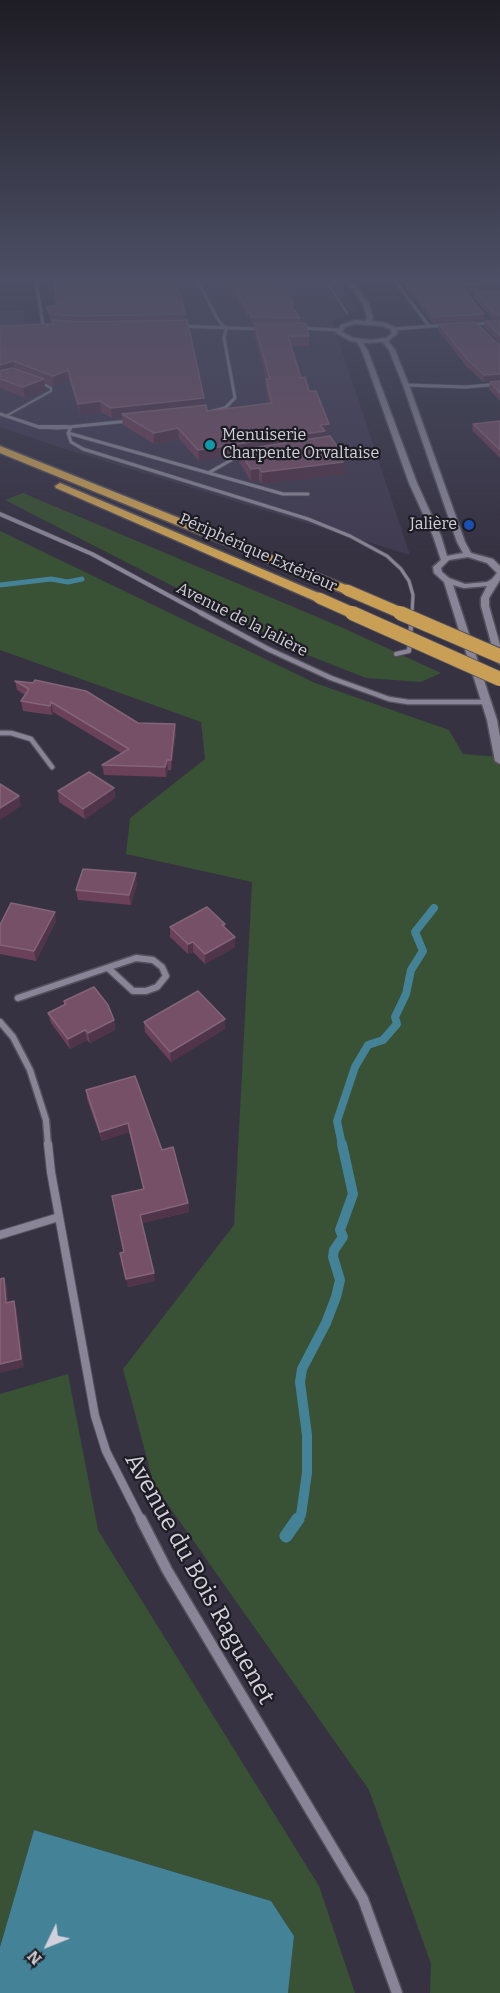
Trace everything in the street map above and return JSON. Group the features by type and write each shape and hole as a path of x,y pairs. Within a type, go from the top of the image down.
{"highway":[{"path":"0,449 347,590 500,656"},
{"name":"Périphérique Extérieur","path":"0,462 123,512 500,679"}],"main road":[{"path":"373,374 413,483 437,536 444,559"},
{"path":"401,374 461,542 468,555"},
{"path":"500,663 485,598 500,573 492,562 468,555 444,559 438,565 437,570 448,581 492,720 500,761"},
{"path":"448,581 475,587 494,582"},
{"path":"486,702 500,703"}],"street":[{"path":"208,412 225,408 235,398 231,374"},
{"path":"406,386 466,387 500,384"},
{"path":"0,414 39,426 71,427 133,421"},
{"name":"Avenue de la Jalière","path":"0,514 92,555 268,649 331,678 389,699 408,702 486,702"},
{"path":"0,734 10,733 31,739 52,767"},
{"path":"18,998 136,958 153,960 162,967 166,976 157,987 146,992 133,991 108,968"},
{"name":"Avenue du Bois Raguenet","path":"0,1022 13,1037 30,1070 46,1120 51,1172 95,1416 106,1451 167,1570 363,1899 397,1993"},
{"path":"0,1235 59,1217"}],"lane":[{"path":"6,416 51,391 51,388 37,381"},
{"path":"68,433 71,427"},
{"path":"68,433 284,494 308,494"},
{"path":"68,433 72,442 83,450 308,519 350,536 387,556 405,575 413,595 409,651 396,654"},
{"path":"210,472 233,459 244,457"}],"shaded area":[{"path":"0,374 350,374 410,555 62,448 0,427"}],"green space":[{"path":"23,493 341,627 441,673 421,682 366,678 305,654 5,500"},
{"path":"0,531 315,683 449,730 463,754 500,757 500,1993 430,1993 431,1964 369,1790 154,1485 123,1369 234,1225 252,882 126,854 130,818 205,759 201,722 0,650"},
{"path":"68,1374 98,1530 319,1886 355,1993 288,1993 294,1936 271,1901 34,1830 0,1947 0,1394"}],"water":[{"path":"34,1830 271,1901 294,1936 288,1993 0,1993 0,1947"}],"building":[{"path":"0,374 29,374 44,379 23,387 0,379"},
{"path":"69,374 199,374 204,398 111,408 100,401 78,404"},
{"path":"269,374 300,374 301,378 305,377 309,391 316,391 329,424 320,425 325,431 198,450 178,428 154,433 122,414 206,405 207,411 272,403 266,379 270,379"},
{"path":"500,381 500,393 490,382"},
{"path":"500,421 500,450 473,424"},
{"path":"330,436 340,451 335,451 343,462 262,472 259,468 251,469 239,450"},
{"path":"35,680 86,691 138,723 175,724 171,760 167,760 165,767 102,765 129,749 51,702 50,706 21,701 29,689 15,681 33,683"},
{"path":"89,772 114,788 83,809 58,791"},
{"path":"0,784 19,796 0,808"},
{"path":"83,869 136,873 129,895 76,890"},
{"path":"11,903 55,912 34,951 0,945 0,925"},
{"path":"207,907 235,937 205,954 193,942 188,944 170,927"},
{"path":"94,987 108,1005 114,1020 88,1033 85,1030 68,1039 48,1013 66,1004 64,1001"},
{"path":"198,991 225,1019 170,1052 144,1022"},
{"path":"135,1076 162,1150 173,1147 188,1203 140,1215 154,1273 126,1279 120,1253 124,1252 112,1196 144,1189 128,1123 100,1132 86,1090"},
{"path":"4,1278 6,1303 14,1301 21,1359 0,1364 0,1279"}],"waterway":[{"path":"0,585 51,579 68,582 82,579"},
{"path":"342,1145 337,1121 355,1067 368,1045 383,1040 397,1024 395,1017 406,994 411,970 423,951 415,932 434,908"},
{"path":"297,1520 301,1515 307,1473 307,1435 300,1382 302,1369 326,1323 336,1297 340,1280 333,1257 334,1250 343,1237 340,1230 353,1194 342,1144"},
{"path":"286,1536 298,1519"}],"place":[{"name":"Menuiserie Charpente Orvaltaise","path":"210,445"},
{"name":"Jalière","path":"469,525"}]}
